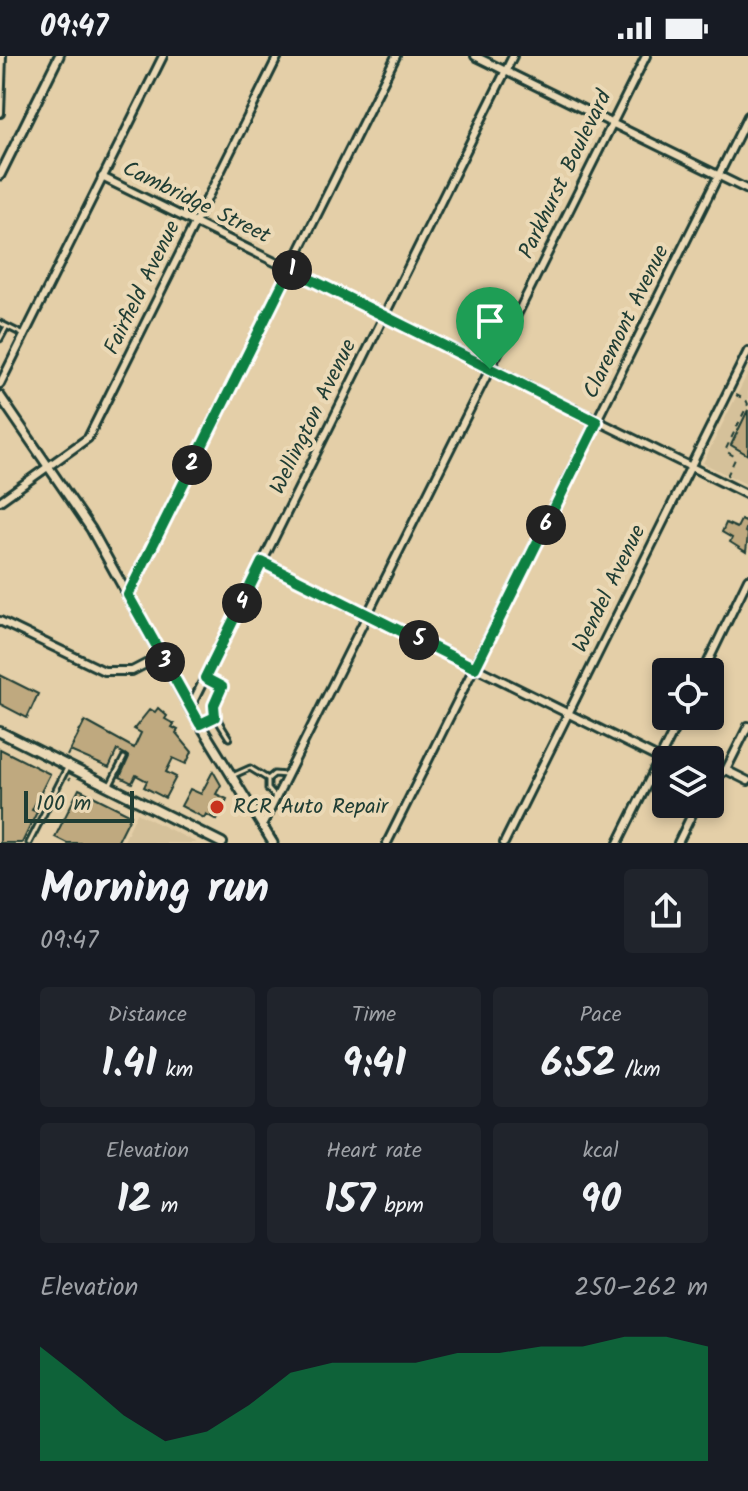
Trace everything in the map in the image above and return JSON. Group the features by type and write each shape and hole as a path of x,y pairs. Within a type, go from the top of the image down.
{"main road":[{"path":"0,732 222,843"}],"street":[{"path":"0,113 2,56"},
{"path":"0,175 59,56"},
{"path":"0,384 163,56"},
{"name":"Fairfield Avenue","path":"3,499 88,438 278,56"},
{"path":"128,595 396,56"},
{"path":"475,56 748,190"},
{"name":"Wellington Avenue","path":"190,708 513,56"},
{"name":"Parkhurst Boulevard","path":"262,826 646,56"},
{"name":"Claremont Avenue","path":"387,843 748,116"},
{"name":"Cambridge Street","path":"102,177 748,495"},
{"name":"Wendel Avenue","path":"504,843 748,351"},
{"path":"0,396 91,529 190,708 273,843"},
{"path":"262,562 652,755"},
{"path":"710,658 748,579"},
{"path":"0,621 91,666 113,673 132,671 161,656"},
{"path":"748,726 726,770 748,781"},
{"path":"618,843 652,775"},
{"path":"678,843 690,818"}],"lane":[{"path":"0,323 24,335"},
{"path":"0,339 7,327"},
{"path":"0,490 3,499"},
{"path":"205,678 222,687 214,705 215,717 229,738"},
{"path":"200,724 215,717"},
{"path":"109,787 124,758"},
{"path":"29,843 68,766"},
{"path":"232,776 250,768 268,779"},
{"path":"268,779 280,772 288,776"},
{"path":"268,779 268,789 276,799"}],"path":[{"path":"736,395 748,404 725,451 736,457"},
{"path":"727,476 740,451"},
{"path":"67,756 84,721"}],"shaded area":[{"path":"748,373 748,485 703,463"},
{"path":"137,813 197,843 123,843"}],"building":[{"path":"748,410 748,455 731,445"},
{"path":"741,520 748,523 746,552 730,542 732,538 722,532 726,523 737,528"},
{"path":"0,675 38,694 27,718 0,704"},
{"path":"158,708 167,716 165,719 174,724 172,727 178,730 176,733 192,752 186,764 173,758 166,772 176,777 165,798 144,787 147,781 136,775 132,783 120,777 129,757 117,750 109,768 70,751 85,721 134,748 141,733 134,729 150,709 155,712"},
{"path":"0,749 50,774 32,810 37,812 22,843 0,843"},
{"path":"213,771 221,785 216,794 227,799 217,820 206,814 204,818 181,806 190,789 201,794"},
{"path":"79,789 131,815 117,843 67,843 55,837"}],"place":[{"name":"RCR Auto Repair","path":"217,807"}],"route":[{"path":"290,269 490,369 597,422 475,668 262,562 205,678 222,687 214,705 215,717 200,724 128,595 290,269"}]}
